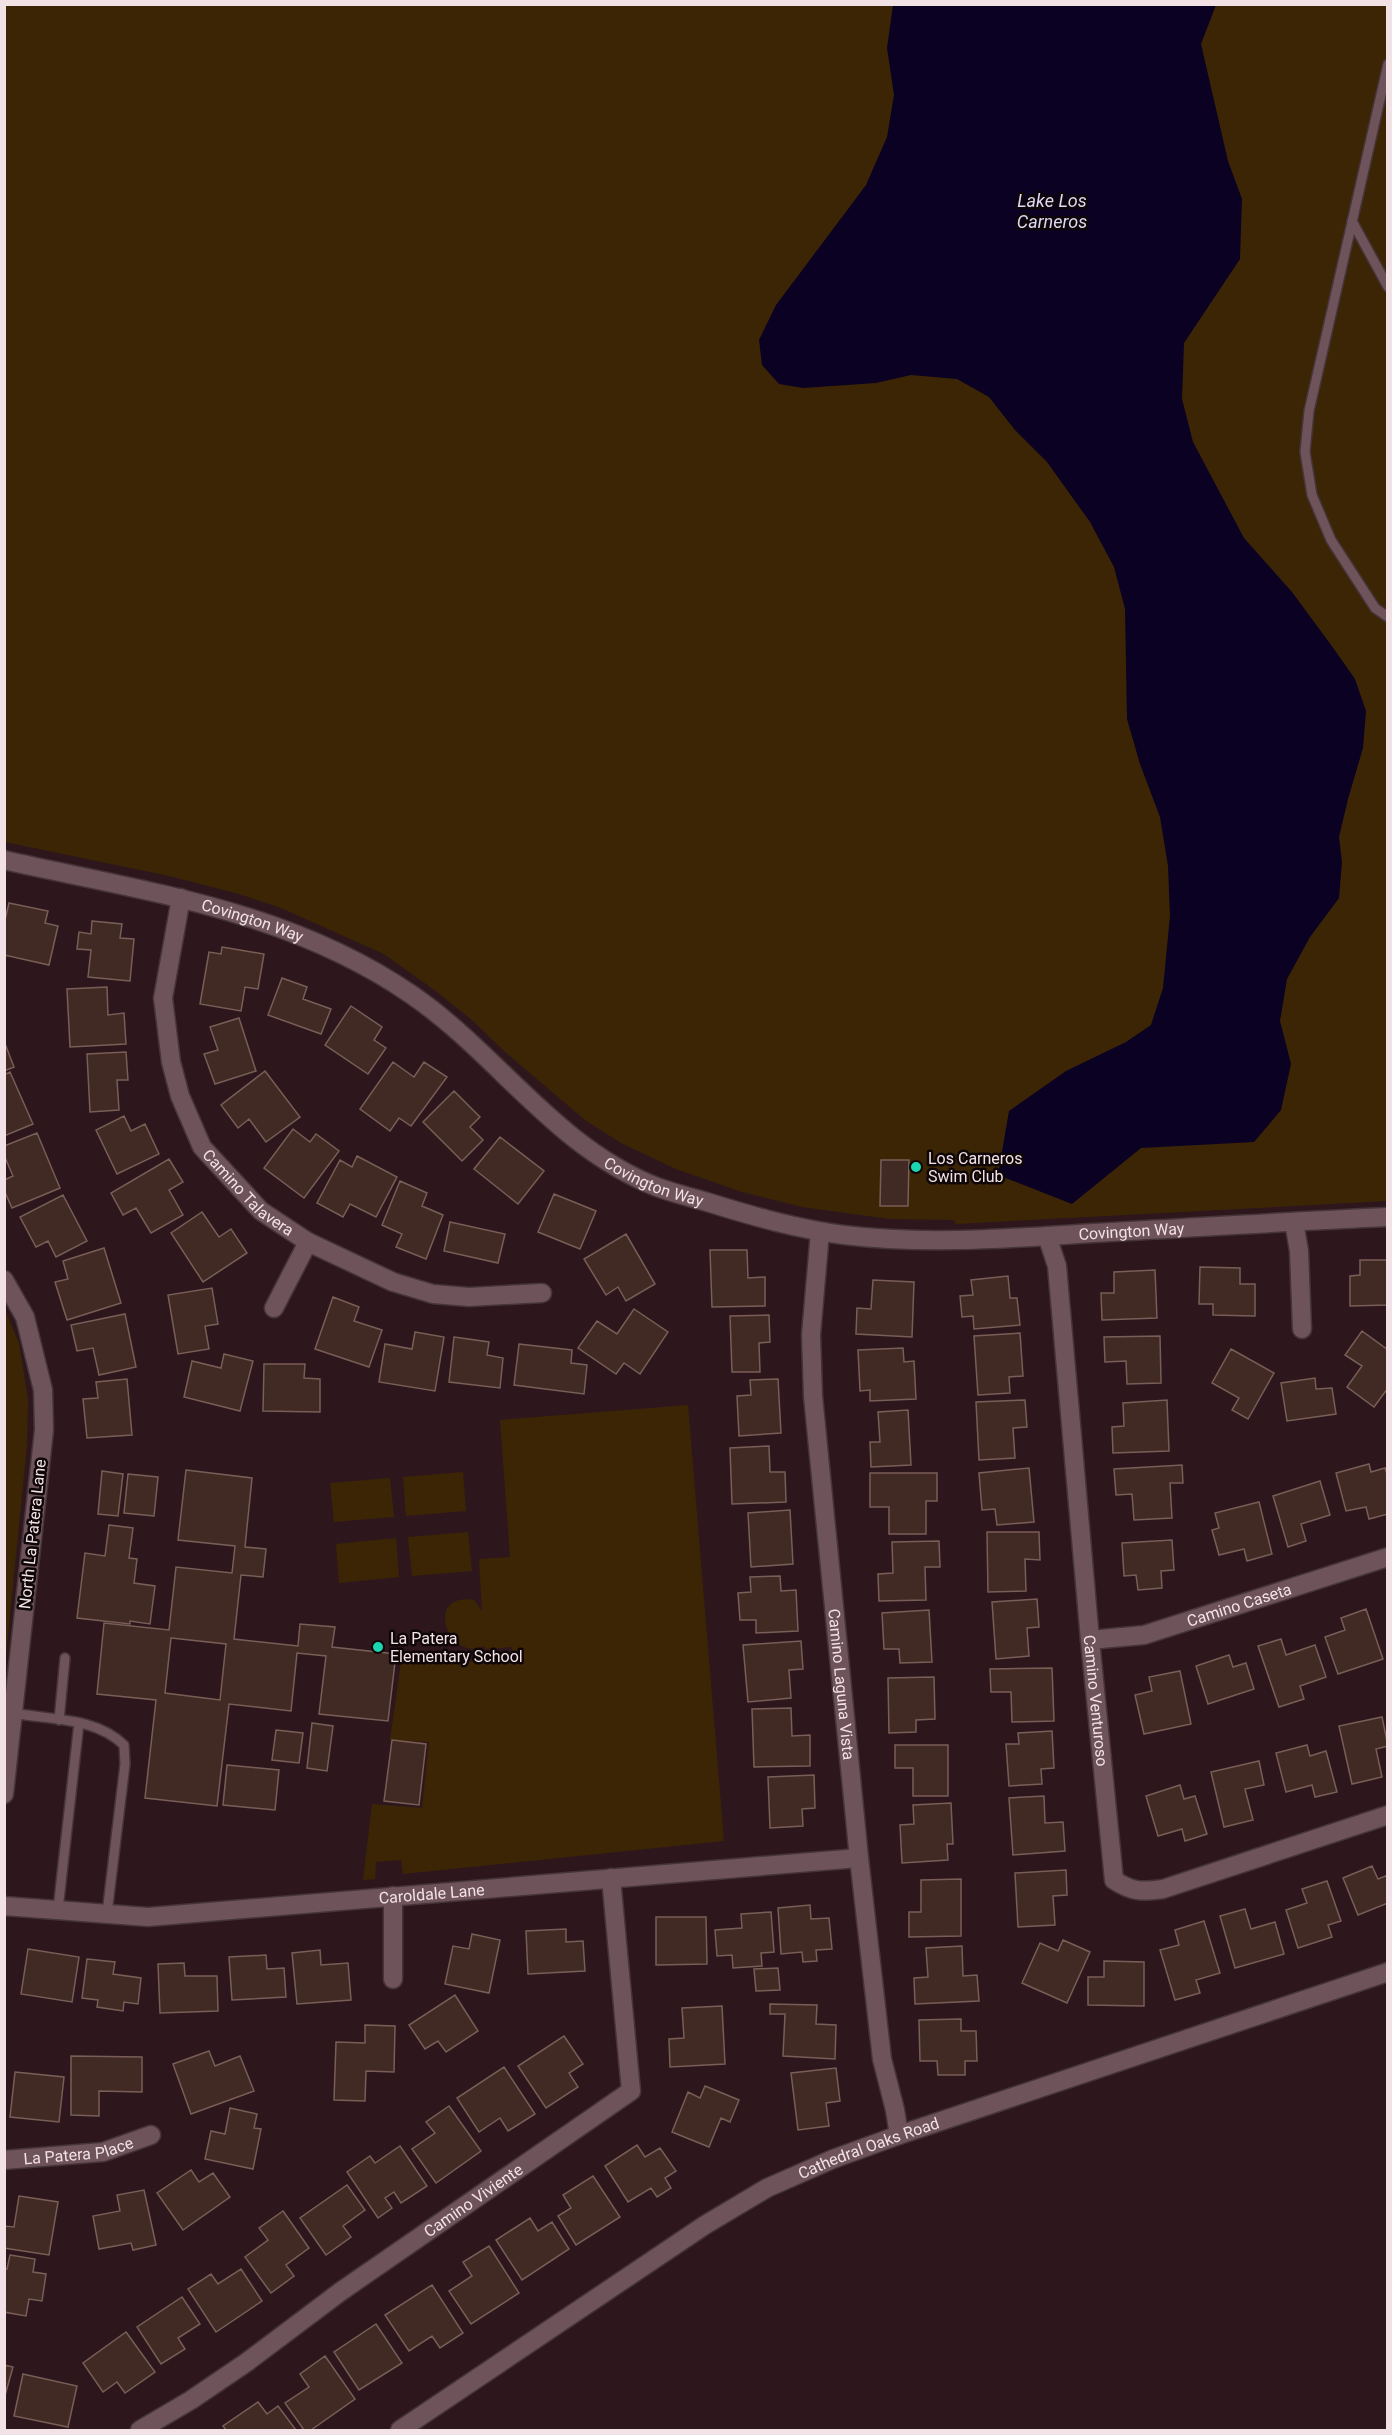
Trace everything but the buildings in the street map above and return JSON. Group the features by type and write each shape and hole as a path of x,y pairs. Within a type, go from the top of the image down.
{"street":[{"name":"Covington Way","path":"4,860 181,898 272,923 378,972 453,1025 543,1114 606,1162 656,1186 762,1219 820,1232 873,1238 934,1240 1388,1217"},
{"name":"Camino Talavera","path":"181,898 163,998 171,1062 180,1096 202,1147 261,1211 308,1242 393,1282 433,1294 469,1297 542,1293"},
{"path":"1294,1222 1299,1251 1302,1329"},
{"name":"Camino Laguna Vista","path":"820,1232 811,1335 813,1396 859,1858 882,2060 899,2135"},
{"name":"Camino Venturoso","path":"1047,1236 1057,1266 1114,1880 1124,1896 1163,1889 1388,1815"},
{"path":"274,1308 308,1242"},
{"name":"North La Patera Lane","path":"4,1280 25,1317 43,1390 44,1430 4,1794"},
{"name":"Camino Caseta","path":"1090,1640 1144,1635 1388,1557"},
{"name":"Caroldale Lane","path":"4,1906 148,1917 859,1858"},
{"name":"Camino Viviente","path":"140,2430 238,2369 340,2292 631,2091 611,1878"},
{"path":"393,1896 393,1979"},
{"name":"Cathedral Oaks Road","path":"400,2430 705,2225 767,2188 833,2159 899,2135 1388,1972"},
{"name":"La Patera Place","path":"4,2160 102,2152 151,2134"}],"lane":[{"path":"1388,63 1309,411 1305,452 1312,495 1331,540 1375,608 1388,617"},
{"path":"1352,221 1388,287"},
{"path":"59,1720 65,1658"},
{"path":"13,1713 93,1725 113,1734 124,1744 124,1764 107,1913"},
{"path":"58,1909 79,1723"}],"shaded area":[{"path":"5,5 1387,5 1387,1201 956,1224 954,1220 889,1219 802,1207 742,1192 676,1169 621,1143 585,1120 504,1051 472,1020 384,954 281,908 239,894 169,876 5,842"},
{"path":"5,1310 19,1343 28,1399 27,1445 5,1665"},
{"path":"688,1405 724,1841 403,1874 401,1860 376,1862 375,1879 363,1880 372,1804 422,1808 429,1742 390,1740 401,1662 450,1663 513,1658 512,1647 485,1649 484,1646 471,1649 460,1645 446,1626 445,1616 449,1606 458,1600 474,1600 482,1611 479,1559 510,1557 500,1420"},
{"path":"463,1472 466,1511 406,1516 403,1477"},
{"path":"390,1478 394,1517 334,1522 330,1483"},
{"path":"468,1532 472,1571 412,1576 408,1537"},
{"path":"396,1538 399,1577 339,1583 336,1544"}],"water":[{"name":"Lake Los Carneros","path":"893,5 1216,5 1201,44 1228,161 1242,199 1240,259 1184,343 1182,399 1193,442 1244,538 1292,592 1334,649 1355,679 1366,711 1363,748 1339,837 1342,862 1339,898 1310,937 1287,979 1280,1021 1291,1064 1281,1110 1254,1142 1141,1148 1072,1204 998,1175 1009,1111 1066,1071 1126,1042 1151,1025 1163,988 1170,916 1168,866 1160,817 1140,764 1127,719 1125,609 1114,567 1090,522 1047,462 1015,430 989,397 957,379 911,375 876,383 803,388 779,384 762,365 759,340 776,305 866,185 887,137 894,95 887,48"}],"place":[{"name":"Los Carneros Swim Club","path":"916,1167"},
{"name":"La Patera Elementary School","path":"378,1647"}]}
